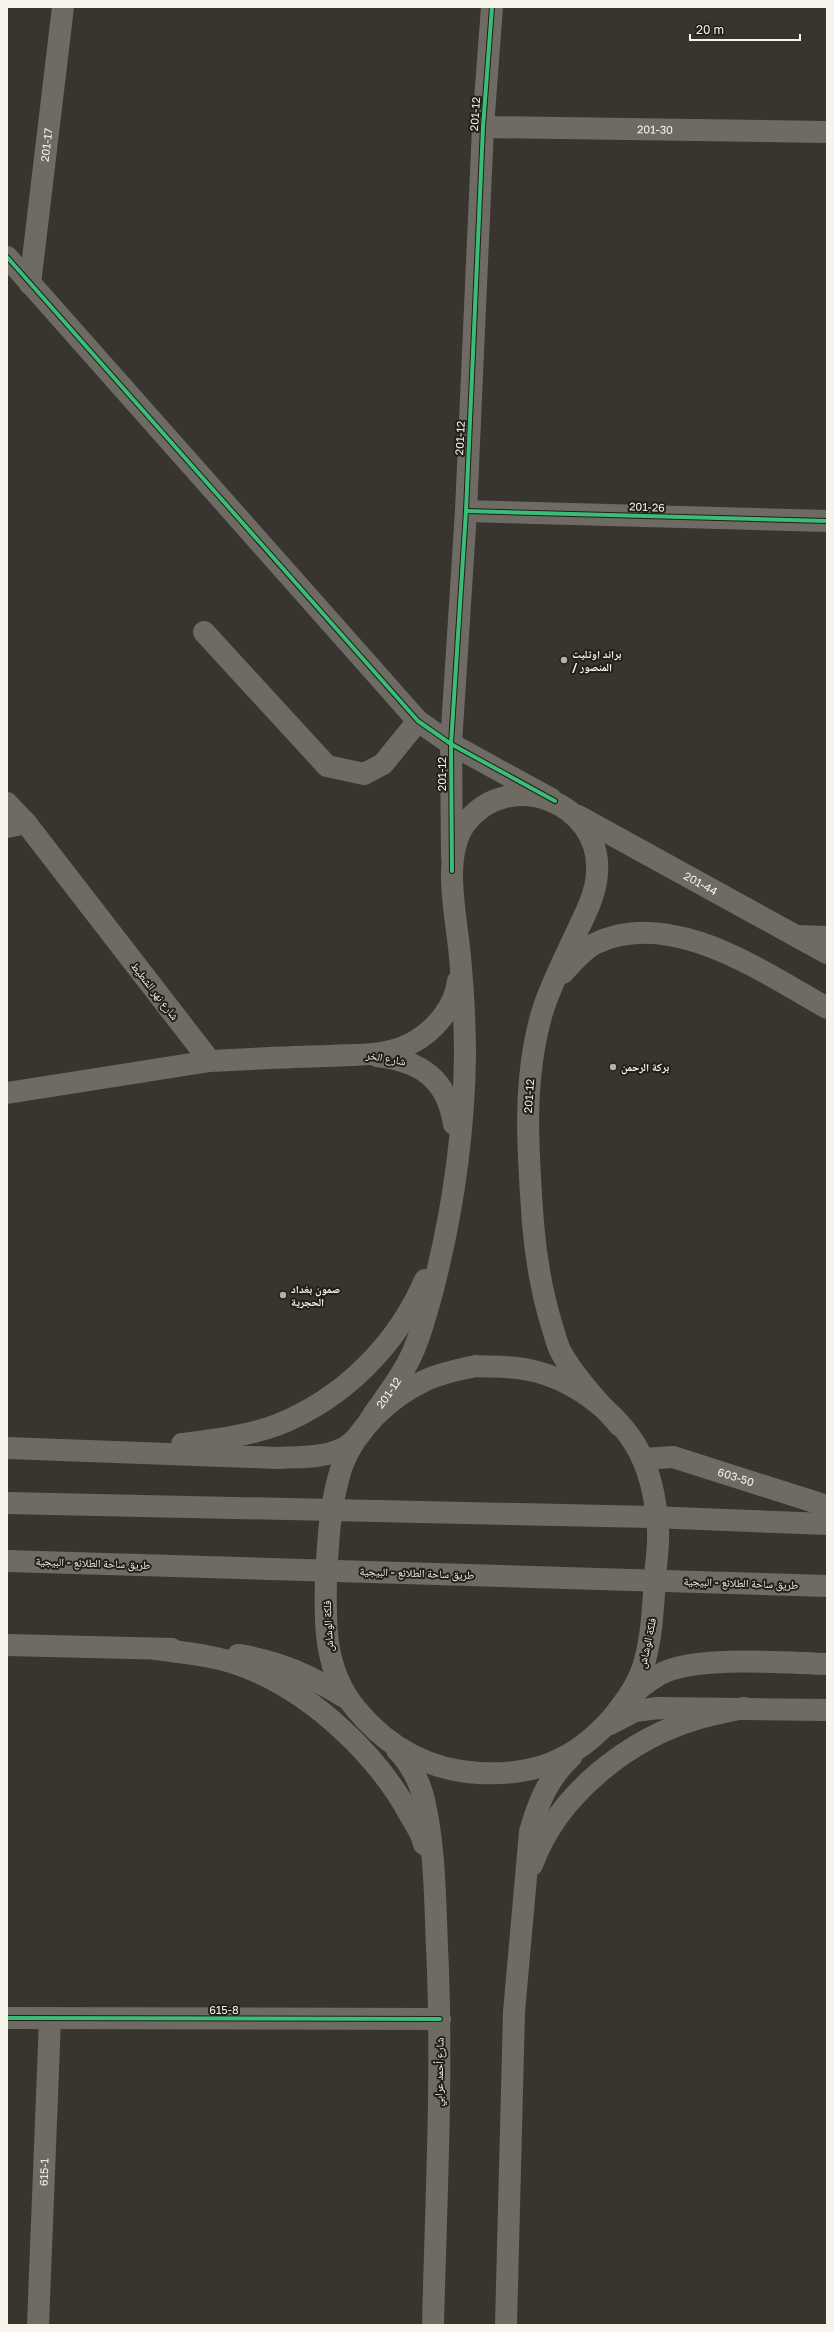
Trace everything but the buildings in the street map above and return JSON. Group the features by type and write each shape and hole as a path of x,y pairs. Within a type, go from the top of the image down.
{"main road":[{"name":"201-12","path":"357,1439 407,1365 424,1324 438,1272 452,1197 458,1148 464,1055 460,959 452,871 455,846 466,824 484,807 506,797 525,795 555,801 574,814 588,831 596,852 598,875 592,897 542,1013 531,1069 527,1128 539,1283 560,1351 578,1378 619,1424"},
{"name":"شارع نهر الشطيط","path":"7,803 16,825 210,1061"},
{"name":"201-44","path":"574,814 827,953"},
{"path":"542,1013 561,975 576,958 594,945 623,934 654,934 690,939 747,964 827,1008"},
{"name":"شارع الخر","path":"360,1054 394,1050 411,1044 440,1021 452,1000 457,986 460,959"},
{"path":"210,1061 360,1054"},
{"name":"شارع الخر","path":"360,1054 408,1062 432,1075 446,1094 453,1118 458,1148"},
{"path":"107,1451 163,1447 228,1438 276,1425 307,1412 329,1398 356,1376 378,1354 416,1300 442,1238 452,1197"},
{"name":"فلكة الوشاش","path":"476,1366 531,1370 557,1379 582,1392 619,1424 634,1443 643,1459 650,1478 658,1530 653,1615 644,1666 636,1685 625,1701 599,1732 579,1749 555,1762 531,1770 501,1774 465,1772 420,1760 394,1746 366,1721 347,1698 335,1674 328,1654 326,1599 330,1527 334,1492 343,1463 357,1439 374,1418 398,1396 422,1381 450,1371 476,1366"},
{"path":"7,1448 278,1458 318,1455 342,1450 357,1439"},
{"path":"7,1503 652,1517 827,1524"},
{"name":"طريق ساحة الطلائع - البيجية","path":"7,1561 827,1586"},
{"path":"7,1645 156,1648 210,1651 282,1664 315,1678 347,1698"},
{"path":"156,1648 206,1656 248,1668 297,1694 341,1728 379,1768 404,1804 423,1838 430,1872 436,1916"},
{"path":"625,1701 646,1682 668,1671 694,1665 716,1663 827,1664"},
{"path":"599,1732 617,1719 635,1711 658,1708 827,1710"},
{"path":"522,1919 527,1881 535,1858 556,1818 582,1789 616,1759 656,1735 699,1718 744,1708"},
{"name":"شارع أحمد عرابي","path":"384,1737 405,1759 416,1777 424,1799 429,1830 436,1916 440,2019 433,2325"},
{"path":"506,2325 514,2012 530,1832 537,1807 547,1786 561,1766 579,1749"}],"street":[{"name":"201-17","path":"30,284 63,7"},
{"name":"201-12","path":"452,871 451,744 466,511 483,127 492,7"},
{"name":"201-30","path":"483,127 827,132"},
{"path":"7,257 418,721 451,744 555,801"},
{"name":"201-26","path":"466,511 827,521"},
{"path":"204,632 327,766 364,774 383,764 418,721"},
{"path":"797,936 827,936"},
{"path":"7,1093 210,1061"},
{"name":"603-50","path":"643,1459 673,1457 827,1506"},
{"name":"615-8","path":"7,2018 440,2019"},
{"name":"615-1","path":"38,2325 50,2019"}],"cycle path":[{"path":"452,871 451,744 466,511 483,127 492,7"},
{"path":"7,257 418,721 451,744 555,801"},
{"path":"466,511 827,521"},
{"path":"7,2018 440,2019"}],"place":[{"name":"براند اوتليت / المنصور","path":"564,660"},
{"name":"بركة الرحمن","path":"613,1067"},
{"name":"صمون بغداد الحجرية","path":"283,1295"}]}
